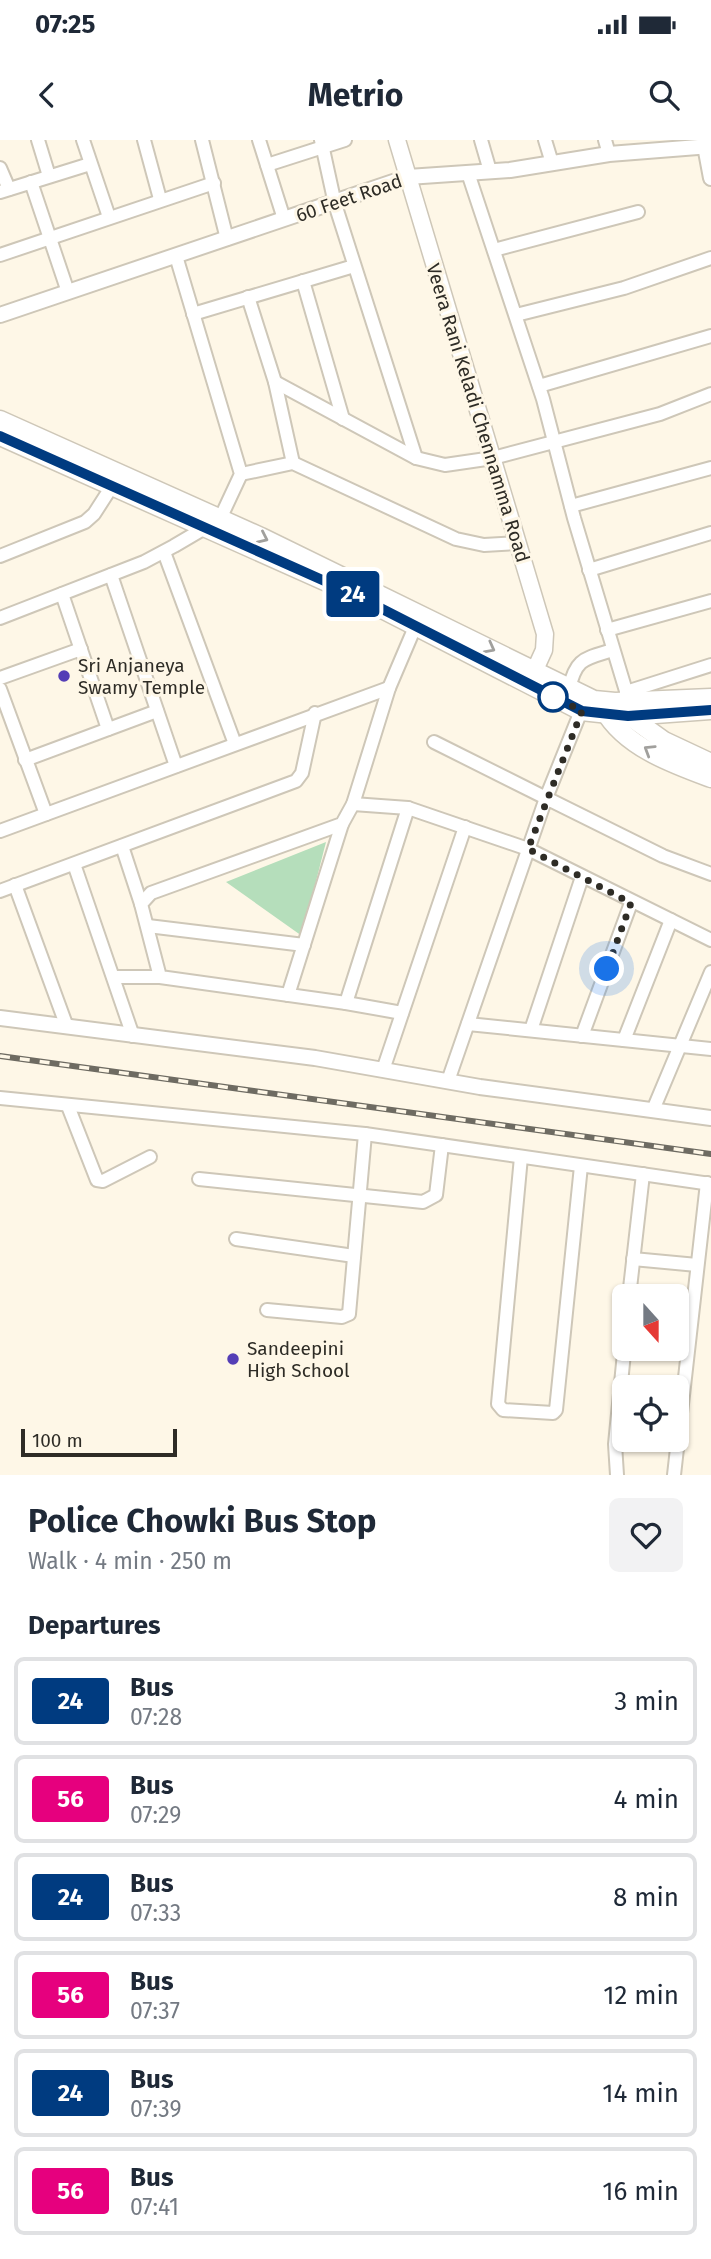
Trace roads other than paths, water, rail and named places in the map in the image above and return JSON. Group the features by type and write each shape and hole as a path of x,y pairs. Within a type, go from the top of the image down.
{"main road":[{"name":"Veera Rani Keladi Chennamma Road","path":"397,140 545,634 544,650 532,678"},
{"path":"0,420 212,523 415,627 532,678 617,705 711,710"},
{"path":"0,436 112,486 212,523 457,630 582,711 617,705 711,698"},
{"path":"617,705 681,750 711,763"},
{"path":"617,705 625,735 664,759 711,778"}],"street":[{"path":"38,140 49,176"},
{"path":"83,140 108,217"},
{"path":"144,140 160,199"},
{"path":"202,140 227,239"},
{"path":"259,140 284,219"},
{"path":"267,165 323,144 345,140"},
{"path":"481,140 491,171"},
{"path":"544,140 552,163"},
{"path":"323,144 335,204 416,458"},
{"name":"60 Feet Road","path":"0,315 335,204 408,177 552,163 607,147 677,144 708,146"},
{"path":"708,146 711,178"},
{"path":"0,168 5,190 90,164"},
{"path":"468,173 555,441 613,650 617,705 711,665"},
{"path":"31,182 68,292"},
{"path":"0,255 214,183"},
{"path":"494,250 638,212"},
{"path":"176,256 242,474"},
{"path":"516,316 624,288 711,258"},
{"path":"193,314 354,266"},
{"path":"303,281 343,419"},
{"path":"248,298 275,382 293,463"},
{"path":"539,386 711,336"},
{"path":"275,382 416,458 445,465 493,458 660,414 711,394"},
{"path":"0,618 164,552 212,523 242,474 293,463 456,539 484,545 517,543"},
{"path":"571,506 711,468"},
{"path":"0,556 85,522 94,514 112,486"},
{"path":"589,570 711,533"},
{"path":"164,552 235,744"},
{"path":"111,575 176,766"},
{"path":"62,594 108,729"},
{"path":"607,630 711,601"},
{"path":"288,996 342,824 353,804 388,688 415,627"},
{"path":"0,678 81,649"},
{"path":"569,689 576,666 583,660 613,650"},
{"path":"0,831 388,688"},
{"path":"0,689 46,814"},
{"path":"25,760 157,711"},
{"path":"448,1081 546,798 582,711"},
{"path":"0,891 296,780 302,773 315,713"},
{"path":"434,743 663,856 711,874"},
{"path":"353,804 408,808 528,849 631,903 711,940"},
{"path":"346,1003 408,808"},
{"path":"141,904 151,893 342,824"},
{"path":"383,1070 464,827"},
{"path":"122,846 148,926 160,977"},
{"path":"75,864 134,1036"},
{"path":"531,1030 582,877"},
{"path":"15,885 67,1027"},
{"path":"582,1036 631,903"},
{"path":"624,1040 671,920"},
{"path":"148,926 304,945"},
{"path":"653,1110 711,972"},
{"path":"115,976 160,977 402,1013"},
{"path":"0,1018 711,1118"},
{"path":"468,1024 711,1049"},
{"path":"0,1098 366,1133 709,1183 697,1265 674,1475"},
{"path":"68,1106 97,1180 103,1181 150,1157"},
{"path":"267,1310 346,1316 349,1314 366,1133"},
{"path":"199,1179 360,1196 429,1200 436,1195 442,1145"},
{"path":"521,1157 498,1404 503,1410 553,1413 556,1410 581,1166"},
{"path":"630,1284 643,1174"},
{"path":"236,1239 354,1256"},
{"path":"633,1259 697,1265"},
{"path":"617,1475 615,1444 623,1362"}],"railway":[{"path":"0,1056 711,1154"}],"place":[{"name":"Sri Anjaneya Swamy Temple","path":"64,676"},
{"name":"Sandeepini High School","path":"233,1359"}]}
